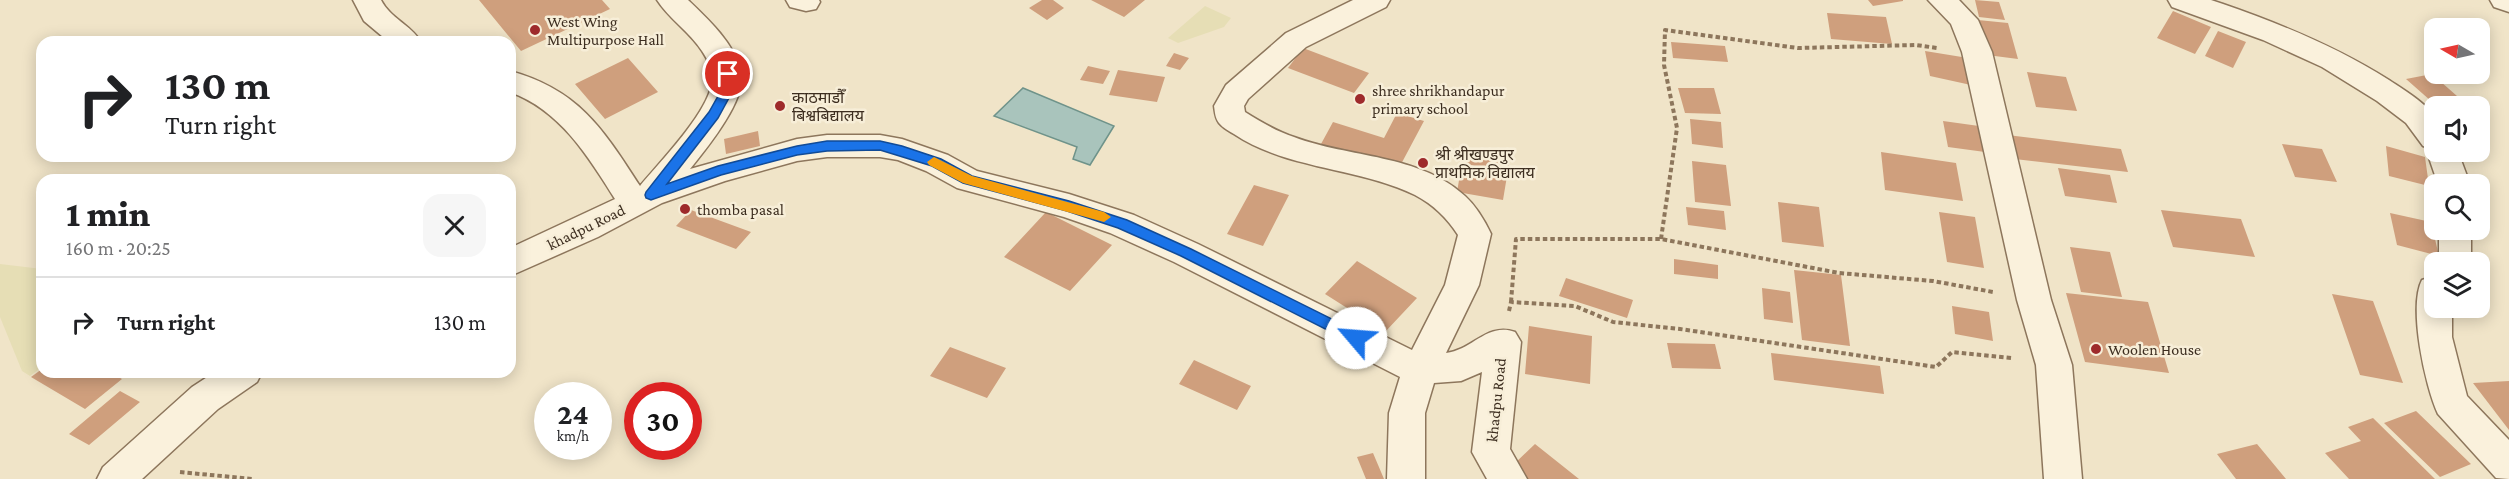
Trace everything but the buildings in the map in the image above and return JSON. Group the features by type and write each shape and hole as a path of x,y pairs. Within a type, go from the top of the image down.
{"street":[{"path":"367,0 374,14 399,36"},
{"path":"516,83 548,94 588,133 643,199 714,115 728,85 728,74 719,55 699,27 671,0"},
{"path":"1376,0 1296,40 1237,92 1229,106 1231,117 1260,137 1303,153 1394,175 1431,189 1455,206 1474,234 1462,285 1420,370 1407,413 1406,479"},
{"path":"1942,0 1964,20 1977,52 2034,300 2054,365 2063,479"},
{"path":"2182,0 2297,42 2352,72 2416,114 2424,125"},
{"path":"2504,0 2509,3"},
{"name":"khadpu Road","path":"516,260 643,199 718,171 797,150 856,145 880,146 902,150 937,163 968,180 1069,206 1122,224 1186,253 1420,370 1461,366 1503,342"},
{"path":"2435,318 2435,337 2451,403 2509,466"},
{"name":"khadpu Road","path":"1503,342 1491,452 1508,479"},
{"path":"122,473 205,398 235,378"},
{"path":"2495,479 2509,474"}],"path":[{"path":"1661,239 1677,128 1664,65 1665,30 1798,48 1916,45 1977,52"},
{"path":"1503,342 1511,302 1516,239 1661,239 1839,273 1933,281 2034,300"},
{"path":"1511,302 1575,306 1613,322 1680,329 1936,367 1952,352 2054,365"},
{"path":"122,473 252,479"}],"shaded area":[{"path":"1205,6 1231,18 1224,27 1178,43 1168,38"},
{"path":"0,264 36,268 36,372 30,376 22,371 0,317"}],"water":[{"path":"1023,88 1114,126 1090,165 1073,159 1077,147 994,116"}],"slow traffic":[{"path":"934,162 968,180 1104,217"}],"place":[{"name":"West Wing Multipurpose Hall","path":"535,30"},
{"name":"shree shrikhandapur primary school","path":"1360,99"},
{"name":"काठमाडौँ बिश्वबिद्यालय","path":"780,106"},
{"name":"श्री श्रीखण्डपुर प्राथमिक विद्यालय","path":"1423,163"},
{"name":"thomba pasal","path":"685,209"},
{"name":"Woolen House","path":"2096,349"}],"route":[{"path":"728,74 728,85 714,115 651,195 718,171 797,150 856,145 902,150 937,163 968,180 1103,216 1186,253 1356,338"}]}
